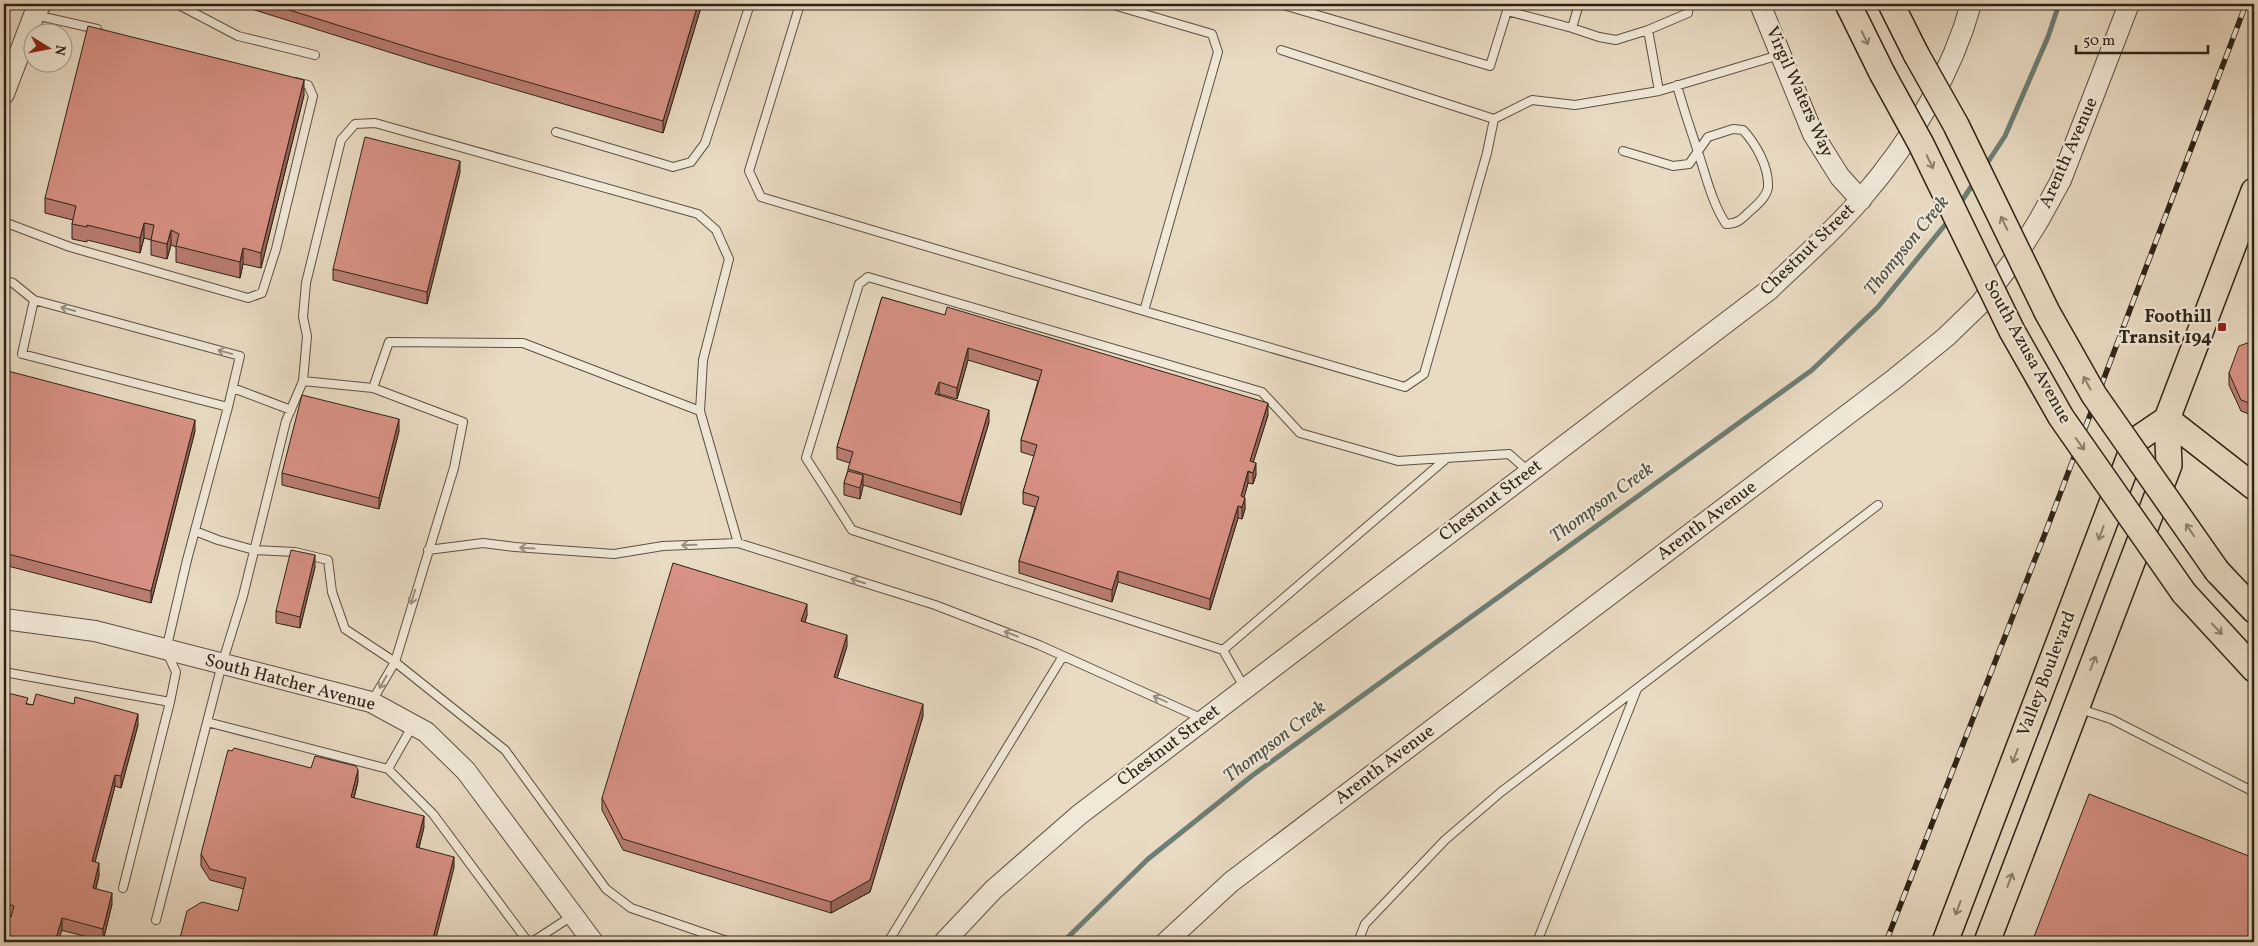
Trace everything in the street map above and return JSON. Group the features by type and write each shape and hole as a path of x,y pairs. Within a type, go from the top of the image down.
{"main road":[{"name":"South Azusa Avenue","path":"1848,4 1882,73 1921,144 2012,331 2061,417 2184,593 2254,669"},
{"name":"South Azusa Avenue","path":"1891,4 1916,54 1956,125 2047,312 2094,395 2217,571 2254,610"},
{"path":"1987,942 2169,465 2167,419 2253,196"},
{"path":"2167,419 2254,487"},
{"name":"Valley Boulevard","path":"1945,942 2136,440 2167,419"},
{"path":"2039,694 2076,708"}],"street":[{"name":"Virgil Waters Way","path":"1760,4 1813,134 1840,177 1861,200"},
{"name":"Chestnut Street","path":"944,942 993,890 1079,814 1769,290 1861,200 1902,147 1935,93 1952,56 1971,4"},
{"name":"Arenth Avenue","path":"1166,942 1231,882 1893,380 1946,337 1980,304 2016,257 2061,180 2129,4"},
{"path":"4,94 38,9"},
{"name":"South Hatcher Avenue","path":"4,619 95,632 372,702 426,732 466,771 593,942"}],"lane":[{"path":"177,4 238,36 315,55"},
{"path":"556,132 673,168 691,162 705,143 750,4"},
{"path":"800,4 749,171 761,197 1405,387 1424,374 1487,154 1494,119"},
{"path":"1110,4 1212,34 1218,52 1144,311"},
{"path":"1280,4 1490,66 1507,11 1616,40 1648,30 1688,13 1690,4"},
{"path":"1505,18 1508,4"},
{"path":"1572,28 1579,4"},
{"path":"38,9 105,32"},
{"path":"1648,30 1659,91"},
{"path":"1281,50 1494,119 1532,100 1576,105 1659,91 1781,54"},
{"path":"4,222 70,248 248,298 262,293 276,249 313,96 308,85 289,80"},
{"path":"1623,151 1673,166 1689,164 1699,152 1708,137 1733,129 1743,130 1759,152 1766,171 1768,188 1759,203 1736,224 1726,224 1719,214 1699,152 1689,130 1677,85"},
{"path":"156,920 222,664 243,596 286,421 303,381 306,336 303,317 306,283 341,140 355,124 375,123 698,214 716,230 729,259 703,360 700,411 738,543"},
{"path":"1245,689 1223,650 852,530 806,458 859,284 868,277 1262,392 1300,433 1398,460 1509,454 1530,472"},
{"path":"4,281 13,283 34,300 240,356 166,650 176,672 124,888"},
{"path":"34,300 22,354 228,407"},
{"path":"374,388 389,342 523,343 700,411"},
{"path":"303,381 374,388 463,422 454,468 395,662 372,702"},
{"path":"233,388 290,410"},
{"path":"1223,650 1447,458"},
{"path":"1358,942 1365,924 1445,840 1501,792 1878,505"},
{"path":"195,531 218,540 254,550 295,552 328,560 332,592 345,629 395,662 505,750 606,889 631,908 730,942"},
{"path":"428,550 483,543 515,548 614,554 663,546 738,543 935,605 1063,656 1205,719"},
{"path":"888,942 1063,656"},
{"path":"4,672 170,702"},
{"path":"1537,942 1638,687"},
{"path":"2076,708 2111,719 2254,792"},
{"path":"207,722 388,769 433,814 530,942 573,916"},
{"path":"388,769 413,725"}],"building":[{"path":"270,4 698,4 663,121 427,53"},
{"path":"88,26 304,80 261,253 243,248 240,262 176,246 179,234 171,230 167,244 151,240 154,225 144,223 140,238 87,225 87,227 72,224 76,206 45,198"},
{"path":"365,137 460,161 427,292 333,269"},
{"path":"882,297 945,315 947,307 1268,403 1250,461 1256,463 1253,473 1248,471 1241,496 1245,498 1242,507 1238,506 1210,599 1118,571 1112,590 1019,561 1039,497 1023,492 1037,445 1021,440 1042,370 968,348 957,388 939,382 935,394 989,410 961,503 848,469 853,452 837,447"},
{"path":"2254,337 2254,405 2241,400 2229,373 2239,346 2253,341"},
{"path":"4,370 195,420 151,591 4,553"},
{"path":"302,395 399,419 379,498 282,473"},
{"path":"848,471 863,475 860,488 844,483"},
{"path":"291,550 315,555 300,617 276,611"},
{"path":"673,563 807,604 801,621 847,635 834,677 923,704 870,880 831,902 623,839 602,798"},
{"path":"4,692 28,698 26,704 33,705 36,694 74,704 75,697 138,714 121,776 115,775 92,861 99,863 93,888 112,893 103,929 62,918 55,942 4,942 4,915 11,917 14,906 4,903"},
{"path":"234,748 311,768 315,756 356,766 358,770 351,797 424,816 416,847 454,857 432,942 179,942 187,911 202,902 238,911 246,878 210,869 201,854 228,750 232,751"},
{"path":"2089,794 2254,858 2254,942 2032,942"}],"waterway":[{"name":"Thompson Creek","path":"1984,168 2005,136 2048,37 2059,4"},
{"name":"Thompson Creek","path":"1959,205 1975,181"},
{"name":"Thompson Creek","path":"1063,942 1148,859 1253,775 1812,370 1878,307 1949,220"}],"railway":[{"path":"1886,942 2046,531 2246,4"}],"place":[{"name":"Foothill Transit 194","path":"2222,327"}]}
